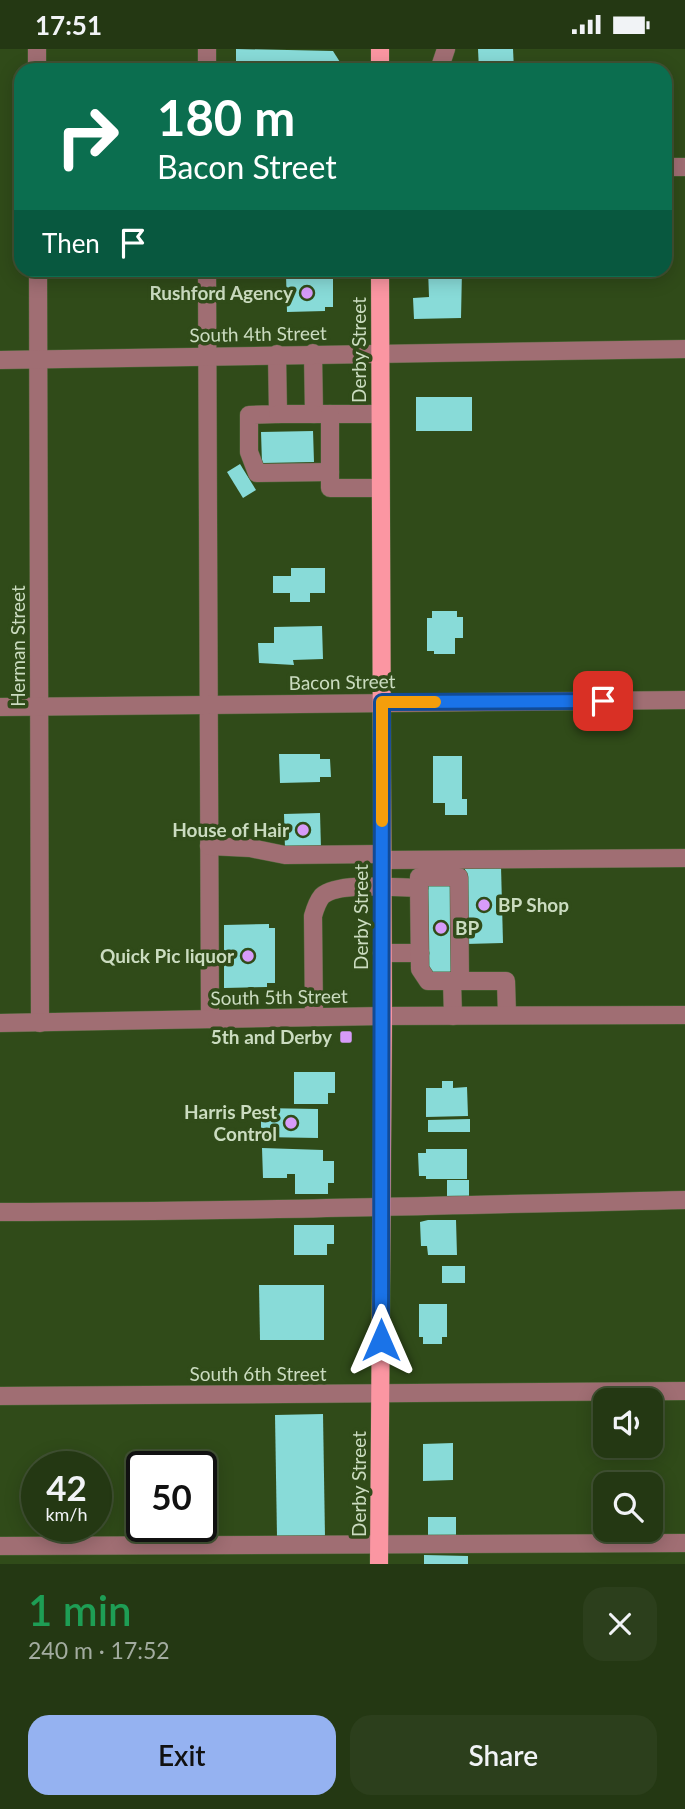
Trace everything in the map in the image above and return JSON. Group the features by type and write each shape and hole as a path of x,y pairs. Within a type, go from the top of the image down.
{"main road":[{"name":"Derby Street","path":"379,1564 383,1016 380,277"}],"street":[{"name":"Herman Street","path":"38,277 40,1023"},
{"path":"207,277 211,1019"},
{"name":"South 4th Street","path":"0,360 685,349"},
{"path":"313,353 330,488 380,488"},
{"path":"277,354 278,414"},
{"path":"330,473 257,473 249,452 249,415 380,414"},
{"name":"Bacon Street","path":"0,707 685,700"},
{"path":"209,846 250,848 285,855 685,858"},
{"path":"453,1016 456,981 459,877 419,877 420,969 428,981 456,981 506,981 507,1015"},
{"path":"314,1017 313,924 316,905 323,896 333,891 419,888"},
{"path":"382,953 420,953"},
{"name":"South 5th Street","path":"0,1023 383,1016 685,1015"},
{"path":"0,1212 212,1212 382,1205 685,1201"},
{"name":"South 6th Street","path":"0,1396 685,1391"},
{"path":"0,1546 685,1542"}],"building":[{"path":"236,49 333,51 341,63 236,63"},
{"path":"478,49 513,49 514,63 479,63"},
{"path":"286,277 333,277 333,307 325,307 325,311 287,312"},
{"path":"428,277 462,277 461,318 414,319 413,298 429,297"},
{"path":"416,397 472,397 472,431 416,431"},
{"path":"313,431 314,462 262,463 261,432"},
{"path":"240,464 256,490 243,498 227,472"},
{"path":"291,568 325,568 325,593 310,593 310,602 290,602 290,593 273,593 273,576 291,576"},
{"path":"432,611 457,611 457,617 463,617 463,638 455,638 455,654 434,654 434,651 427,651 427,618 432,618"},
{"path":"322,626 323,659 293,660 294,665 259,663 258,643 274,643 274,627"},
{"path":"279,754 320,754 320,759 330,759 331,777 320,777 320,782 280,783"},
{"path":"433,756 462,756 462,799 467,799 467,815 445,815 445,803 433,803"},
{"path":"320,813 321,849 285,849 284,814"},
{"name":"BP Shop","path":"501,866 503,943 466,944 465,867"},
{"name":"BP","path":"428,882 453,882 453,974 428,974"},
{"path":"269,924 269,928 275,928 275,983 267,983 267,987 224,988 224,925"},
{"path":"294,1072 335,1072 335,1093 328,1093 328,1104 294,1104"},
{"path":"442,1081 453,1081 453,1088 467,1087 468,1116 426,1117 426,1088 442,1088"},
{"path":"261,1108 318,1109 318,1138 261,1137"},
{"path":"470,1119 470,1132 428,1132 428,1120"},
{"path":"262,1148 323,1150 323,1161 334,1161 334,1183 328,1183 328,1194 295,1194 295,1174 287,1174 287,1178 263,1178"},
{"path":"426,1149 467,1149 467,1179 426,1179 426,1176 419,1176 418,1153 426,1153"},
{"path":"447,1180 469,1180 469,1196 447,1196"},
{"path":"456,1220 457,1255 428,1255 427,1246 421,1246 420,1222"},
{"path":"294,1225 334,1225 334,1244 327,1244 327,1255 294,1255"},
{"path":"442,1266 465,1266 465,1283 442,1283"},
{"path":"259,1285 324,1285 324,1340 260,1340"},
{"path":"419,1304 447,1304 447,1337 442,1337 442,1344 423,1344 423,1337 419,1337"},
{"path":"323,1414 325,1537 277,1537 275,1415"},
{"path":"453,1443 453,1480 423,1481 423,1444"},
{"path":"428,1517 456,1517 456,1537 428,1537"},
{"path":"424,1555 468,1556 468,1564 424,1564"}],"slow traffic":[{"path":"382,821 382,702 435,702"}],"place":[{"name":"Rushford Agency","path":"307,293"},
{"name":"House of Hair","path":"303,830"},
{"name":"BP Shop","path":"484,905"},
{"name":"BP","path":"441,928"},
{"name":"Quick Pic liquor","path":"248,956"},
{"name":"5th and Derby","path":"346,1037"},
{"name":"Harris Pest Control","path":"291,1123"}],"route":[{"path":"381,1340 382,702 603,701"}]}
